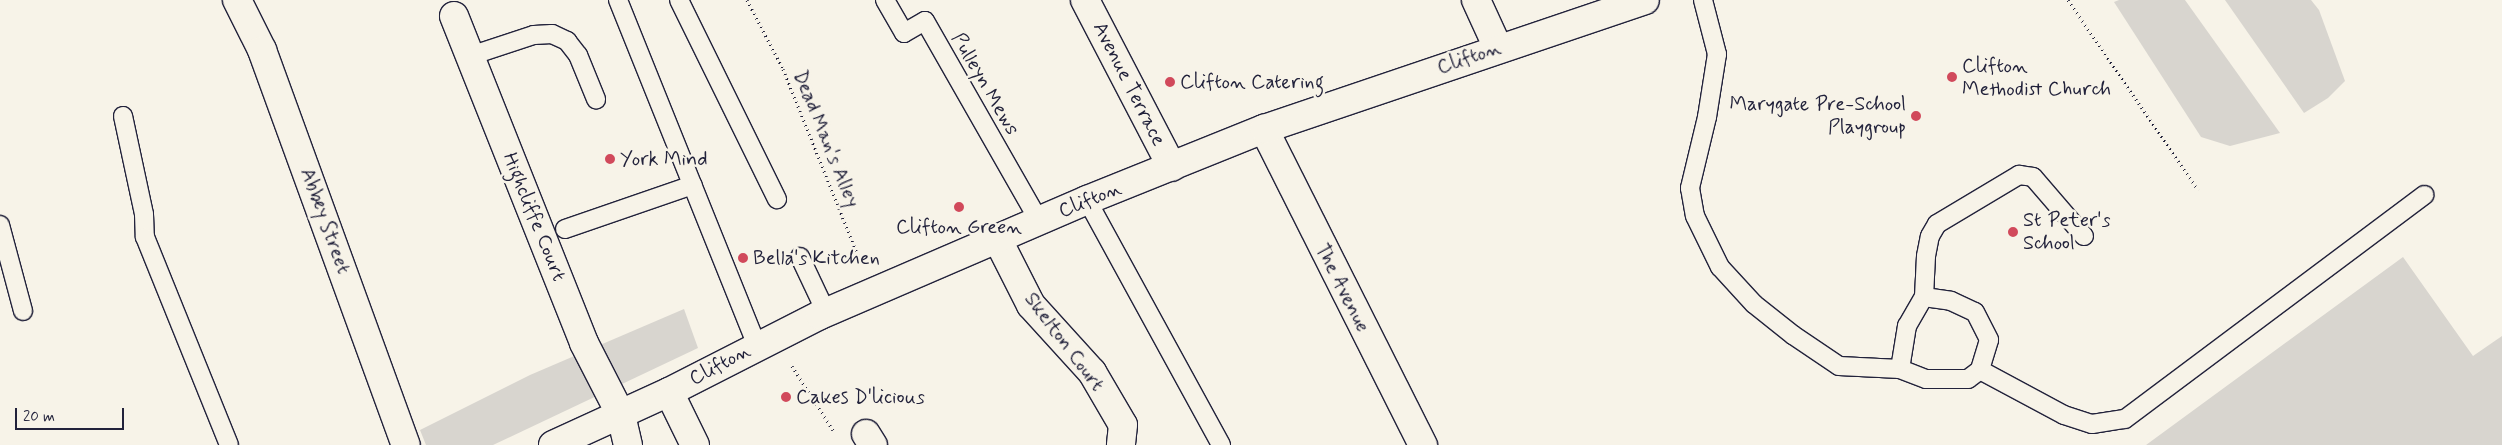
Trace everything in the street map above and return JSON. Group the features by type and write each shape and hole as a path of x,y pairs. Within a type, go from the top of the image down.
{"street":[{"name":"Abbey Street","path":"237,0 262,50 406,445"},
{"name":"Avenue Terrace","path":"1085,0 1172,167"},
{"path":"1476,0 1498,48"},
{"name":"Clifton","path":"553,445 669,392 765,341 826,312 874,290 998,240 1087,200 1264,129 1498,48 1645,0"},
{"name":"Highcliffe Court","path":"454,16 584,343 621,415"},
{"name":"The Avenue","path":"1264,129 1423,445"},
{"name":"Skelton Court","path":"998,240 1032,305 1092,372 1123,425 1121,445"},
{"path":"669,392 695,445"},
{"path":"621,415 628,445"}],"lane":[{"path":"618,0 693,185 765,341"},
{"path":"679,0 777,199"},
{"name":"Pulleyn Mews","path":"885,0 904,34 925,21 1039,221"},
{"path":"1703,0 1717,54 1707,117 1690,188 1695,216 1720,267 1754,304 1793,335 1839,366 1900,369 1934,379 1968,379 1980,370 1989,340 1975,312 1951,301 1924,297"},
{"path":"470,56 534,34 552,34 567,41 578,55 596,100"},
{"path":"124,116 144,214 145,237 229,445"},
{"path":"1900,369 1907,326 1924,297 1926,256 1930,236 1938,224 2019,175 2033,177 2084,236"},
{"path":"565,229 693,185"},
{"path":"1980,370 2064,415 2092,424 2125,419 2424,195"},
{"path":"1087,200 1221,445"},
{"path":"0,225 23,311"},
{"path":"800,258 826,312"}],"path":[{"name":"Dead Man's Alley","path":"747,0 783,70 854,248 874,290"},
{"path":"2068,0 2198,190"},
{"path":"765,341 835,434 870,440"}],"shaded area":[{"path":"2119,0 2185,0 2280,133 2230,146 2201,137 2114,2"},
{"path":"2225,0 2311,0 2319,10 2345,81 2328,98 2304,113"},
{"path":"2403,257 2473,356 2502,336 2502,445 2146,445"},
{"path":"684,309 698,348 493,445 426,445 420,430 530,375"}],"place":[{"name":"Clifton Methodist Church","path":"1952,77"},
{"name":"Clifton Catering","path":"1170,82"},
{"name":"Marygate Pre-School Playgroup","path":"1916,116"},
{"name":"York Mind","path":"610,159"},
{"name":"Clifton Green","path":"959,207"},
{"name":"St Peter's School","path":"2013,232"},
{"name":"Bella's Kitchen","path":"743,258"},
{"name":"Cakes D'licious","path":"786,397"}]}
